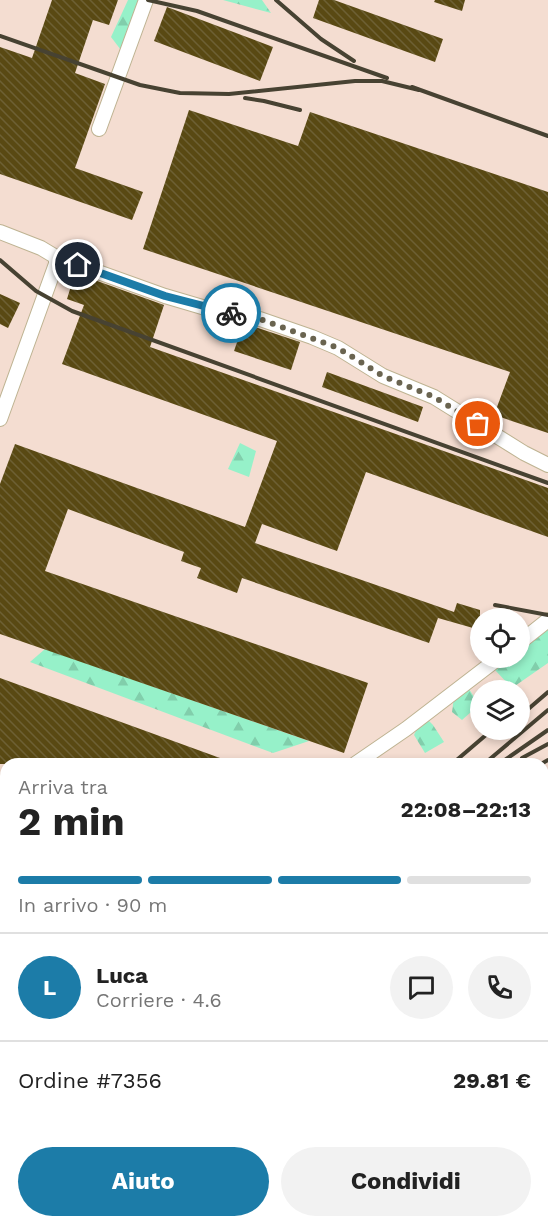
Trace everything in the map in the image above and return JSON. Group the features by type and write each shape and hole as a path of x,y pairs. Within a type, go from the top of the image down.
{"street":[{"path":"99,129 146,0"},
{"path":"0,232 41,248 56,257 165,296 208,309 260,319 338,348 383,376 434,397 524,453 548,465"},
{"path":"0,419 54,275 56,257"},
{"path":"530,634 548,620"},
{"path":"363,758 406,729 486,668"}],"shaded area":[{"path":"0,0 548,0 548,758 0,758"}],"green space":[{"path":"128,0 151,0 127,58 111,37"},
{"path":"223,0 262,0 271,13"},
{"path":"240,443 256,451 249,477 228,469"},
{"path":"548,629 548,663 524,680 504,680 495,670 498,668 530,668 530,643"},
{"path":"45,649 309,741 273,753 30,662"},
{"path":"455,690 470,691 470,713 462,720 452,712"},
{"path":"423,715 444,742 425,753 414,735"}],"building":[{"path":"52,0 118,0 109,25 93,20 75,73 105,84 75,168 143,192 132,220 0,174 0,47 32,58"},
{"path":"319,0 334,0 443,39 435,62 313,18"},
{"path":"435,0 465,0 462,11 434,2"},
{"path":"167,7 273,47 260,81 154,41"},
{"path":"189,110 298,146 310,112 548,192 548,433 494,415 510,372 143,249"},
{"path":"75,273 164,305 150,347 548,488 548,537 366,472 337,551 262,524 255,543 454,612 457,603 473,608 470,608 470,627 438,618 429,643 242,578 237,593 197,578 201,568 181,561 184,552 68,509 45,571 368,683 344,753 0,634 0,484 15,444 245,527 277,441 62,364 84,305 67,299"},
{"path":"0,294 20,303 8,328 0,324"},
{"path":"243,325 300,342 291,370 234,351"},
{"path":"327,372 423,407 418,422 322,387"},
{"path":"0,678 220,758 0,758"}],"railway":[{"path":"148,0 197,11 387,78"},
{"path":"276,0 321,39 354,61"},
{"path":"0,36 140,85 180,93 229,94 355,81 382,81 419,90"},
{"path":"412,87 548,136"},
{"path":"245,98 300,110"},
{"path":"0,260 36,291 72,311 548,483"},
{"path":"495,605 548,615"},
{"path":"530,708 548,692"},
{"path":"491,758 548,710"},
{"path":"508,758 548,730"},
{"path":"459,758 480,740"},
{"path":"522,758 548,744"}],"way so far":[{"path":"231,313 260,319 338,348 383,376 434,397 478,424"}],"route":[{"path":"78,265 165,296 208,309 231,313"}]}
